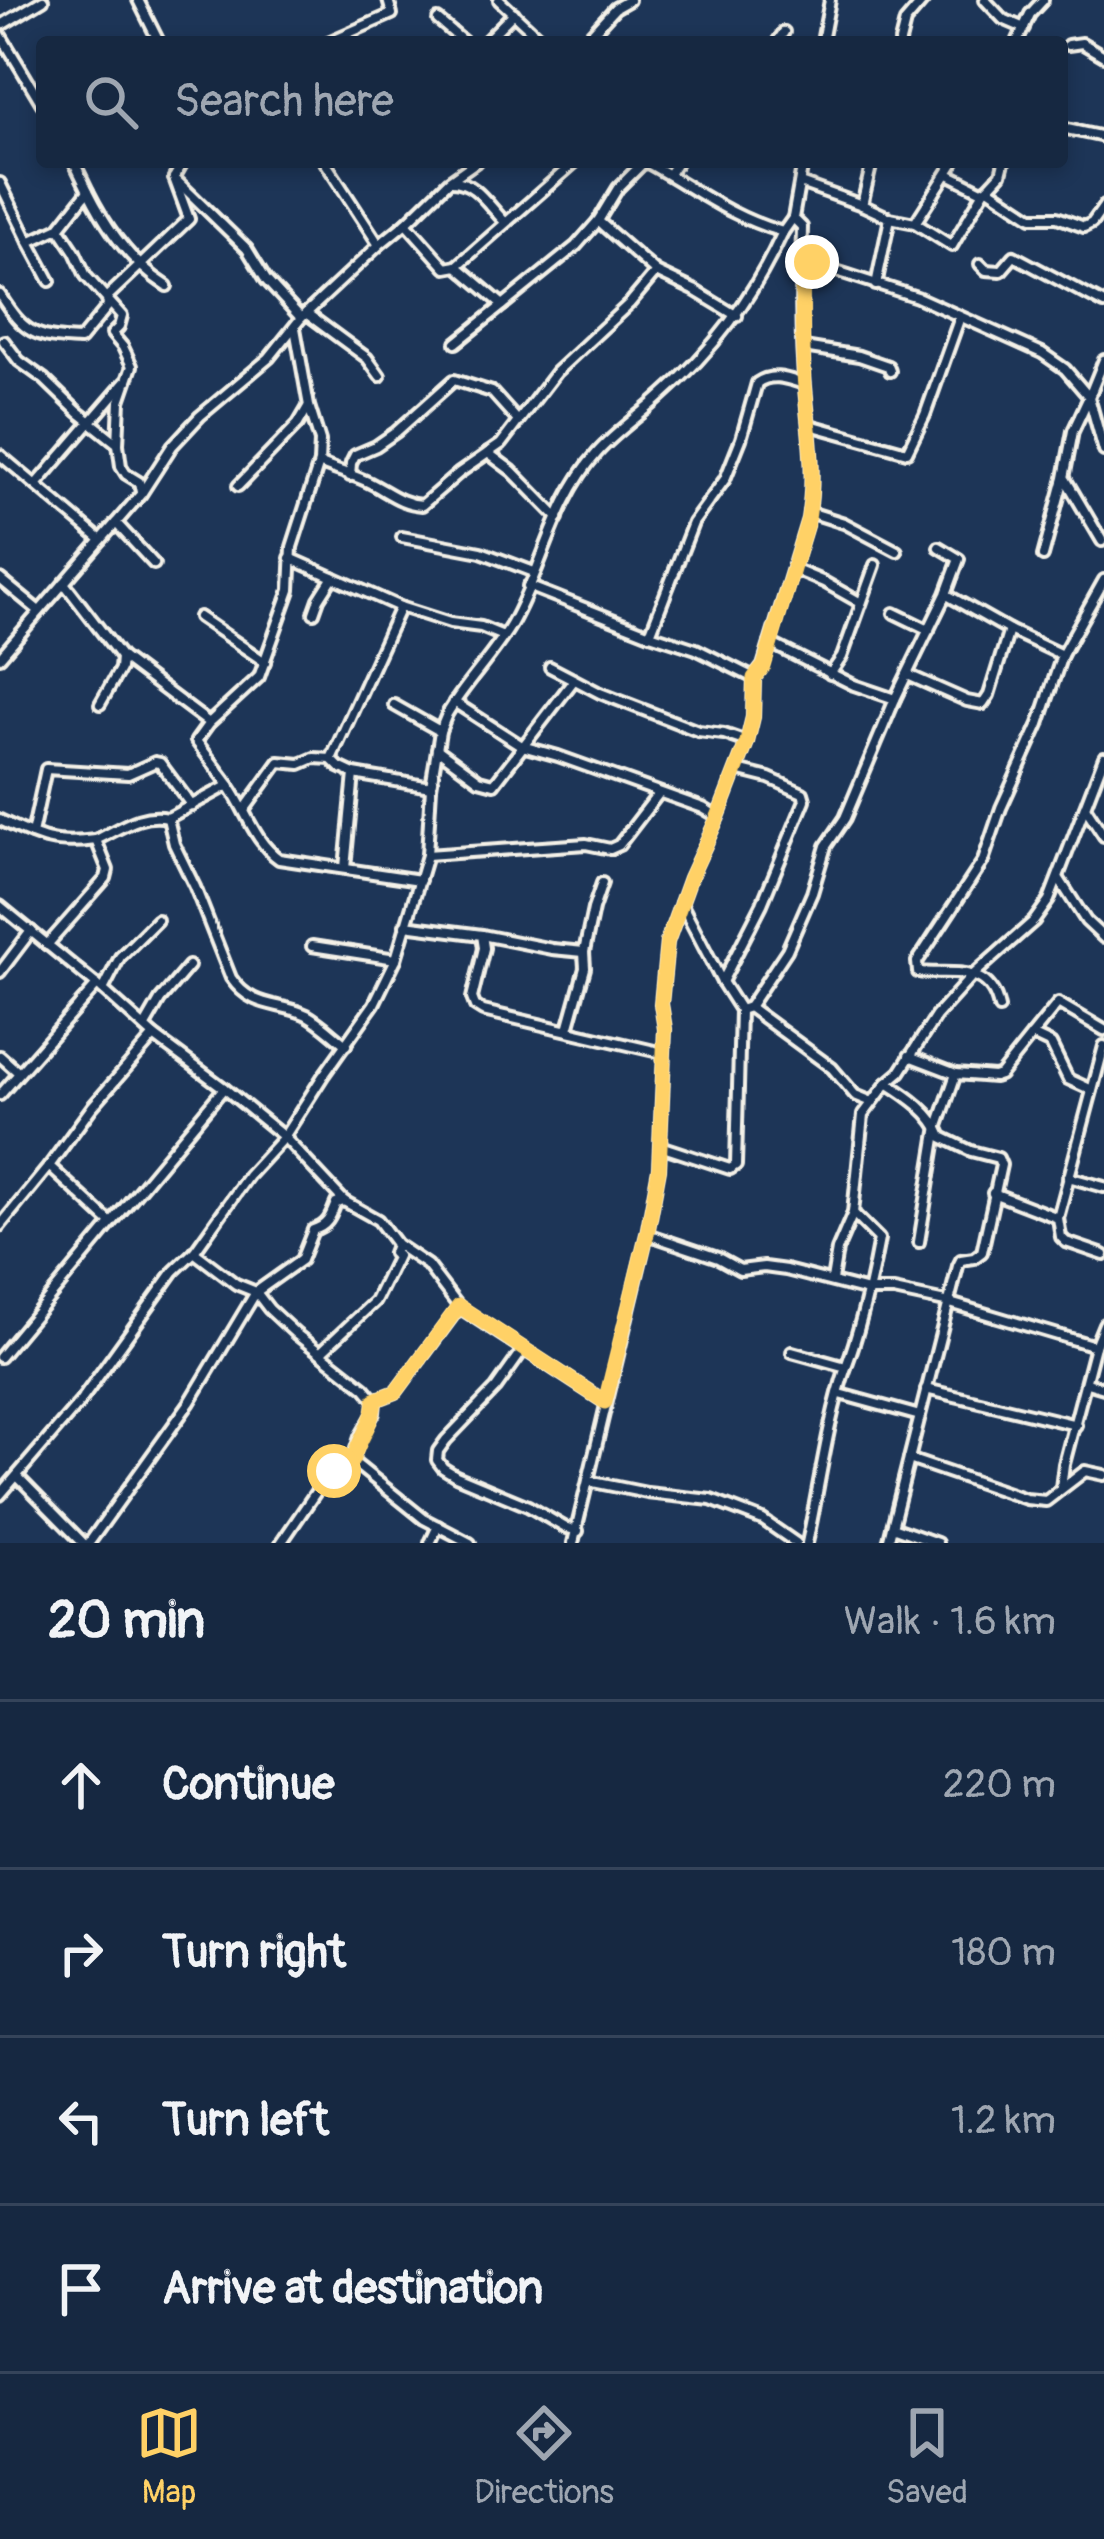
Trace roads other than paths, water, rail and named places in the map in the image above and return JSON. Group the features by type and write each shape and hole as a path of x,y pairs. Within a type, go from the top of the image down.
{"street":[{"path":"36,93 0,30 43,0"},
{"path":"138,0 156,36"},
{"path":"342,36 392,14 388,0"},
{"path":"499,0 538,36"},
{"path":"589,36 613,4 629,0"},
{"path":"822,36 830,0"},
{"path":"902,36 905,22 924,0"},
{"path":"985,0 1003,20 1024,28"},
{"path":"1020,36 1043,0"},
{"path":"491,36 514,13"},
{"path":"438,20 457,36"},
{"path":"781,36 784,32"},
{"path":"1068,45 1082,43 1104,56"},
{"path":"1068,129 1104,137"},
{"path":"77,168 108,229 167,286"},
{"path":"107,297 189,219 174,178 180,168"},
{"path":"329,168 379,245"},
{"path":"1,655 141,494 186,431 269,358 300,319 379,245 467,168"},
{"path":"406,223 446,268 457,266 568,168"},
{"path":"456,343 564,256 639,168"},
{"path":"657,168 752,224 783,232"},
{"path":"669,174 673,168"},
{"path":"0,1495 80,1402 174,1271 284,1137 374,1004 396,959 427,855 436,749 454,702 511,625 558,518 596,454 687,372 737,316 793,218 802,168"},
{"path":"862,205 871,168"},
{"path":"915,223 951,168"},
{"path":"800,183 915,223 952,246 1002,168"},
{"path":"948,174 1032,217 1057,217 1084,227 1104,206"},
{"path":"174,178 247,249 300,319 367,358 380,376"},
{"path":"449,181 466,181 505,222"},
{"path":"0,183 50,281"},
{"path":"29,242 59,228 88,191"},
{"path":"573,1543 659,1169 665,956 681,902 747,742 754,678 764,666 809,512 813,445 804,383 802,227 793,218"},
{"path":"876,285 890,218"},
{"path":"598,221 656,272 737,316"},
{"path":"59,228 86,276 122,316 112,334 132,366 120,401 118,444 122,466 139,482 141,494"},
{"path":"802,254 821,266 917,297 1042,352 1065,369 1089,397 1104,451"},
{"path":"980,264 986,270 1001,271 1014,256 1104,304"},
{"path":"457,266 503,305"},
{"path":"319,463 422,506 501,444 556,372 656,272"},
{"path":"0,295 26,331 74,340 83,338 108,306 107,297"},
{"path":"810,425 907,452 960,317"},
{"path":"300,319 309,406 319,434 319,463 290,559 290,590 259,677 209,723 196,743 245,809 256,835 279,859 419,880"},
{"path":"4,341 12,355 118,444"},
{"path":"804,347 859,356 888,366 890,371"},
{"path":"1043,556 1073,431 1104,360"},
{"path":"36,485 130,376"},
{"path":"650,634 693,523 725,478 757,383 773,376 804,383"},
{"path":"350,476 356,455 396,432 454,380 492,392 518,421"},
{"path":"238,487 309,406"},
{"path":"488,453 558,518"},
{"path":"0,455 101,540"},
{"path":"1065,477 1102,541"},
{"path":"809,512 897,551"},
{"path":"116,523 154,564"},
{"path":"402,537 481,552 534,572"},
{"path":"660,1146 730,1169 736,1165 745,1008 787,950 826,846 845,818 946,594 959,559 939,547"},
{"path":"290,559 400,607 503,636"},
{"path":"830,674 842,657 875,566"},
{"path":"793,569 861,603"},
{"path":"314,613 333,577"},
{"path":"0,579 39,611"},
{"path":"999,1008 997,996 972,976 958,971 918,972 917,962 983,861 1062,655 1104,580"},
{"path":"64,583 121,657 209,723"},
{"path":"528,586 696,650 754,678"},
{"path":"946,594 1062,655"},
{"path":"331,759 400,607"},
{"path":"894,613 929,630"},
{"path":"199,616 265,662"},
{"path":"908,675 983,704 1009,630"},
{"path":"770,643 854,686 895,699"},
{"path":"100,704 120,669 121,657"},
{"path":"550,667 698,731 747,742"},
{"path":"436,749 479,780 494,784 574,680"},
{"path":"454,702 522,746 718,817"},
{"path":"394,705 440,730"},
{"path":"832,1280 837,1250 854,1213 863,1115 900,1072 936,1016 972,976 1034,921 1059,879 1104,757"},
{"path":"245,809 279,762 331,759 354,774 431,787"},
{"path":"32,834 46,769 128,774 155,762 192,806"},
{"path":"722,982 762,904 805,800 802,793 786,785 737,770"},
{"path":"345,868 354,774"},
{"path":"0,820 48,842 96,840 140,818 168,818 229,785"},
{"path":"427,855 586,844 610,849 659,794"},
{"path":"1084,806 1104,836"},
{"path":"168,818 174,844 239,990 254,1000 302,1013 346,1045"},
{"path":"47,945 106,878 108,870 96,840"},
{"path":"1059,879 1086,921 1104,938"},
{"path":"568,1029 602,883"},
{"path":"681,902 722,982 745,1008 819,1058 855,1095 872,1102"},
{"path":"0,906 154,1036 284,1137 344,1201 378,1220 396,1244 427,1264 459,1306 605,1402"},
{"path":"0,1096 157,920"},
{"path":"405,925 584,952"},
{"path":"0,972 31,931"},
{"path":"482,935 484,948 472,998 475,1006 663,1052"},
{"path":"312,946 396,959"},
{"path":"145,1026 189,967"},
{"path":"909,1056 956,1074 1000,1075 1058,1004 1104,1030"},
{"path":"1032,1035 1051,1044 1068,1079 1092,1090"},
{"path":"0,1226 154,1036"},
{"path":"1104,1046 1058,1218 1061,1238 1104,1255"},
{"path":"0,1055 19,1073"},
{"path":"919,1242 938,1126 956,1074"},
{"path":"887,1083 926,1113 942,1137 1000,1161 982,1252 961,1260 888,1543"},
{"path":"0,1357 224,1088"},
{"path":"49,1166 111,1223"},
{"path":"1068,1177 1104,1187"},
{"path":"993,1193 1058,1218"},
{"path":"18,1477 86,1543 190,1402 256,1292 301,1260 313,1230 328,1221 336,1203 344,1201"},
{"path":"807,1543 879,1239 854,1213"},
{"path":"647,1234 740,1270 764,1267 868,1291 894,1291 1095,1346"},
{"path":"321,1352 375,1301 397,1256 393,1253 396,1244"},
{"path":"194,1252 236,1284 256,1292 269,1309 375,1400 374,1413 352,1461 323,1480 280,1543"},
{"path":"375,1400 396,1392 459,1306"},
{"path":"1061,1490 1064,1464 1104,1324"},
{"path":"523,1350 496,1388 446,1440 437,1460 456,1476 578,1531"},
{"path":"792,1352 846,1367"},
{"path":"1087,1383 1104,1388"},
{"path":"926,1389 1076,1425"},
{"path":"839,1394 920,1416"},
{"path":"908,1459 1046,1502 1085,1471"},
{"path":"352,1461 424,1519 470,1543"},
{"path":"1064,1464 1104,1475"},
{"path":"588,1481 711,1500 763,1520 796,1543"},
{"path":"430,1543 438,1526"},
{"path":"892,1527 937,1543"}]}
